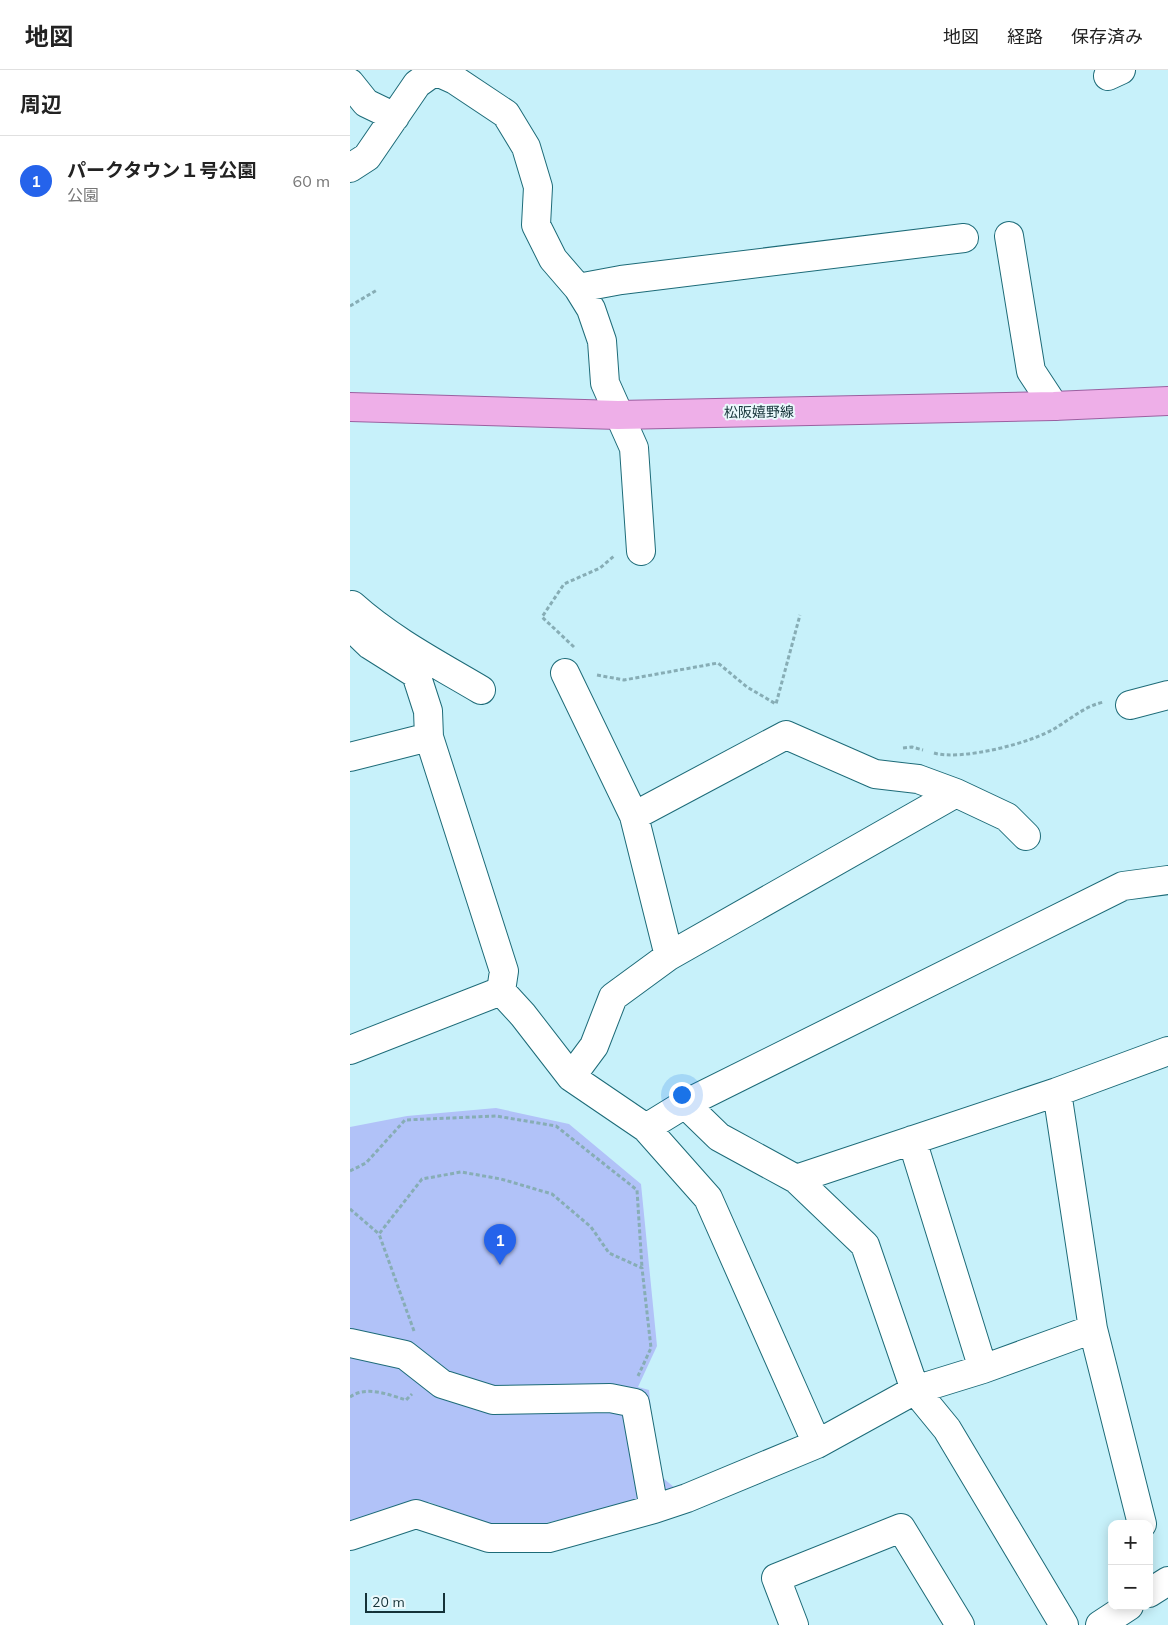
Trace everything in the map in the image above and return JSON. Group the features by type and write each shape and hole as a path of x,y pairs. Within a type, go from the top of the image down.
{"main road":[{"name":"松阪嬉野線","path":"350,407 618,415 1054,406 1168,401"}],"street":[{"path":"350,168 367,157 417,84 435,70 455,80 506,114 526,147 538,187 536,225 553,259 578,288 591,309 602,341 605,383 634,448 641,551"},
{"path":"350,83 366,102 395,117"},
{"path":"1010,236 1031,371 1054,406"},
{"path":"578,288 621,280 964,238"},
{"path":"351,610 369,620 402,644 481,690"},
{"path":"351,610 370,645 416,674 428,711 429,738 504,971 501,992"},
{"path":"571,662 634,816 669,956"},
{"path":"1130,705 1168,695"},
{"path":"634,816 786,735 875,774 918,778 956,793 1008,817 1026,836"},
{"path":"350,757 429,738"},
{"path":"571,1077 594,1046 613,997 669,956 956,793"},
{"path":"646,1128 685,1104 1123,886 1168,880"},
{"path":"350,1050 501,992"},
{"path":"501,992 523,1015 571,1077 646,1128 708,1198 817,1444"},
{"path":"796,1179 1057,1092 1168,1051"},
{"path":"1057,1092 1093,1329 1141,1520"},
{"path":"685,1104 719,1137 796,1179 865,1244 915,1390 947,1429 1064,1625"},
{"path":"912,1140 983,1369"},
{"path":"350,1536 416,1514 489,1538 549,1538 654,1509 817,1444 915,1390 983,1369 1093,1329"},
{"path":"350,1343 405,1355 442,1384 493,1400 610,1398 635,1403 654,1509"},
{"path":"794,1625 776,1578 901,1528 960,1625"},
{"path":"1153,1590 1168,1580"},
{"path":"1100,1625 1123,1610"}],"path":[{"path":"350,306 377,290"},
{"path":"571,662 572,643 542,617 564,584 600,568 620,552 641,551"},
{"path":"776,704 800,615"},
{"path":"596,674 624,680 718,662 748,687 785,708"},
{"path":"896,748 912,747 939,755 985,752 1032,740 1057,728 1077,712 1100,702 1120,699 1130,705"},
{"path":"350,1171 366,1163 405,1120 496,1116 556,1126 637,1190 642,1268 651,1348 626,1401"},
{"path":"379,1234 422,1179 461,1172 501,1179 552,1194 591,1227 609,1253 642,1268"},
{"path":"350,1209 379,1234 415,1327 421,1368 406,1400 378,1391 354,1394 350,1397"}],"shaded area":[{"path":"496,1108 569,1124 641,1184 657,1346 638,1387 649,1390 657,1473 675,1488 620,1505 546,1523 490,1526 429,1502 350,1521 350,1127 407,1116"}],"place":[{"name":"パークタウン１号公園","path":"500,1265"}]}
